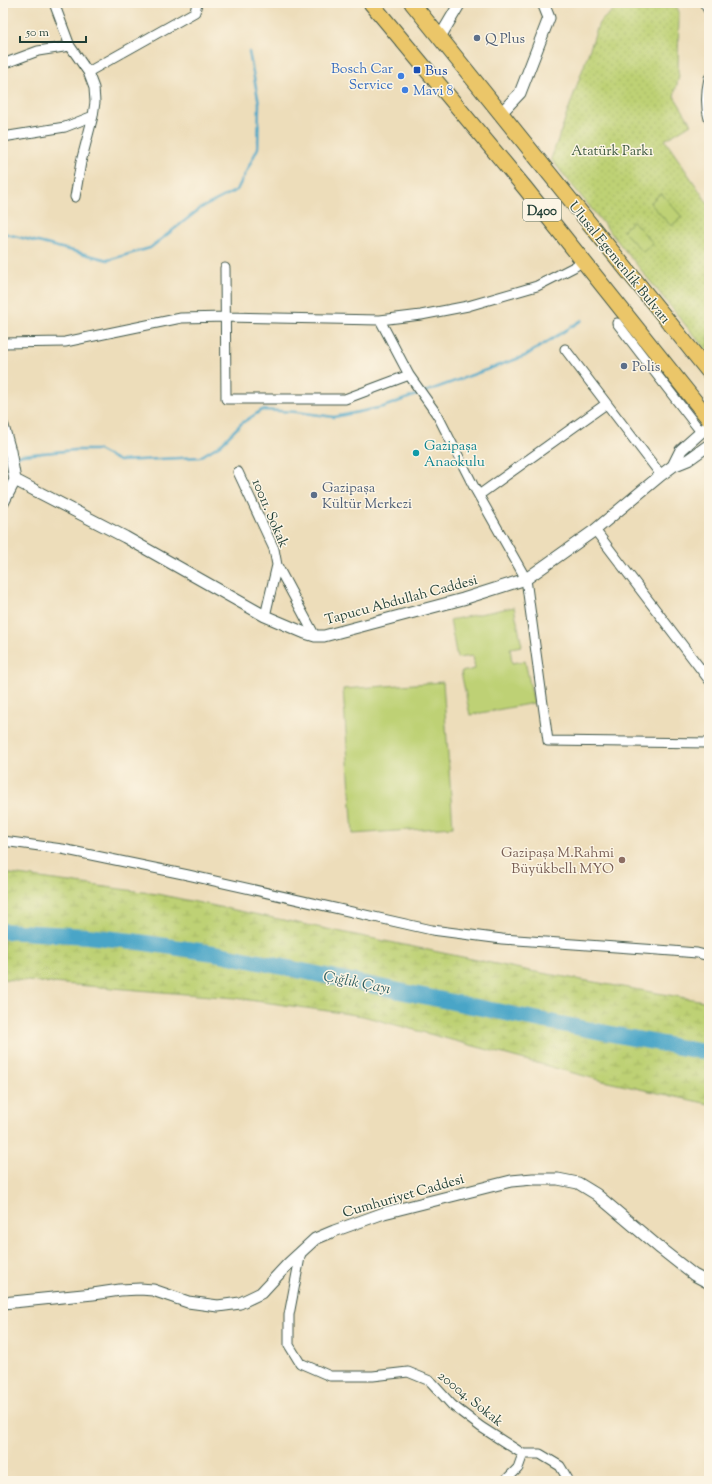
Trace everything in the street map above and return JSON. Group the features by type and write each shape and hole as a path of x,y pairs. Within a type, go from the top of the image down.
{"highway":[{"name":"Ulusal Egemenlik Bulvarı","path":"371,3 510,170 583,261 706,426"},
{"name":"Ulusal Egemenlik Bulvarı","path":"412,3 709,372"}],"street":[{"path":"54,3 70,46 88,72 94,88 95,102 93,116 75,197"},
{"path":"88,72 196,12 197,3"},
{"path":"440,37 460,3"},
{"path":"501,113 520,93 550,18 543,3"},
{"path":"703,3 709,13"},
{"path":"3,64 38,51 70,46"},
{"path":"709,78 706,92 706,110 709,119"},
{"path":"3,137 65,127 93,116"},
{"path":"3,343 65,342 139,328 181,318 226,317 380,320 420,315 468,306 537,286 583,261"},
{"path":"225,268 226,398 345,399 409,375"},
{"path":"380,320 409,375 435,412 526,579 548,741 709,743"},
{"path":"617,322 706,426"},
{"path":"565,349 661,475"},
{"path":"479,495 606,404"},
{"path":"3,426 10,451 15,480 3,503"},
{"name":"Tapucu Abdullah Caddesi","path":"673,466 681,450 706,426"},
{"name":"Tapucu Abdullah Caddesi","path":"15,480 125,536 265,616 291,628 315,636 324,636 463,599 526,579 595,530 673,466 688,460 709,445"},
{"name":"10011. Sokak","path":"238,472 274,549 277,565 315,636"},
{"path":"595,530 709,680"},
{"name":"10011. Sokak","path":"265,616 277,565"},
{"path":"3,840 70,850 188,874 432,930 502,939 697,953 709,956"},
{"name":"Cumhuriyet Caddesi","path":"3,1303 140,1289 153,1290 188,1302 218,1306 240,1303 261,1293 315,1239 384,1213 511,1181 558,1179 578,1183 596,1194 694,1275 709,1283"},
{"name":"20004. Sokak","path":"301,1252 289,1315 289,1344 300,1363 330,1376 373,1376 408,1372 430,1381 452,1405 481,1427 523,1454"},
{"path":"505,1481 518,1468 523,1454 540,1454 560,1466 569,1481"}],"green space":[{"name":"Atatürk Parkı","path":"621,3 675,3 679,12 679,76 674,96 691,124 665,140 709,205 709,354 551,159 599,23"},
{"path":"661,193 682,217 671,226 650,203"},
{"path":"633,221 653,243 643,252 623,231"},
{"path":"514,607 522,646 510,648 512,663 525,661 534,703 470,715 461,672 475,669 473,656 457,658 450,620"},
{"path":"443,682 453,827 353,834 343,689"},
{"path":"3,873 157,894 530,971 709,1002 709,1104 603,1081 363,1016 235,998 3,979"}],"waterway":[{"path":"3,233 108,260 150,248 201,208 237,190 258,148 259,103 249,52"},
{"path":"15,457 75,450 98,450 119,461 200,457 220,445 242,423 262,410 297,412 334,417 383,407 525,356 582,320"},
{"path":"3,461 8,459"},
{"name":"Çığlık Çayı","path":"3,931 87,936 220,954 525,1017 709,1053"}],"place":[{"name":"Q Plus","path":"477,38"},
{"name":"Bus","path":"417,70"},
{"name":"Bosch Car Service","path":"401,76"},
{"name":"Mavi 8","path":"405,90"},
{"name":"Polis","path":"624,366"},
{"name":"Gazipaşa Anaokulu","path":"416,453"},
{"name":"Gazipaşa Kültür Merkezi","path":"314,495"},
{"name":"Gazipaşa M.Rahmi Büyükbellı MYO","path":"622,860"}]}
